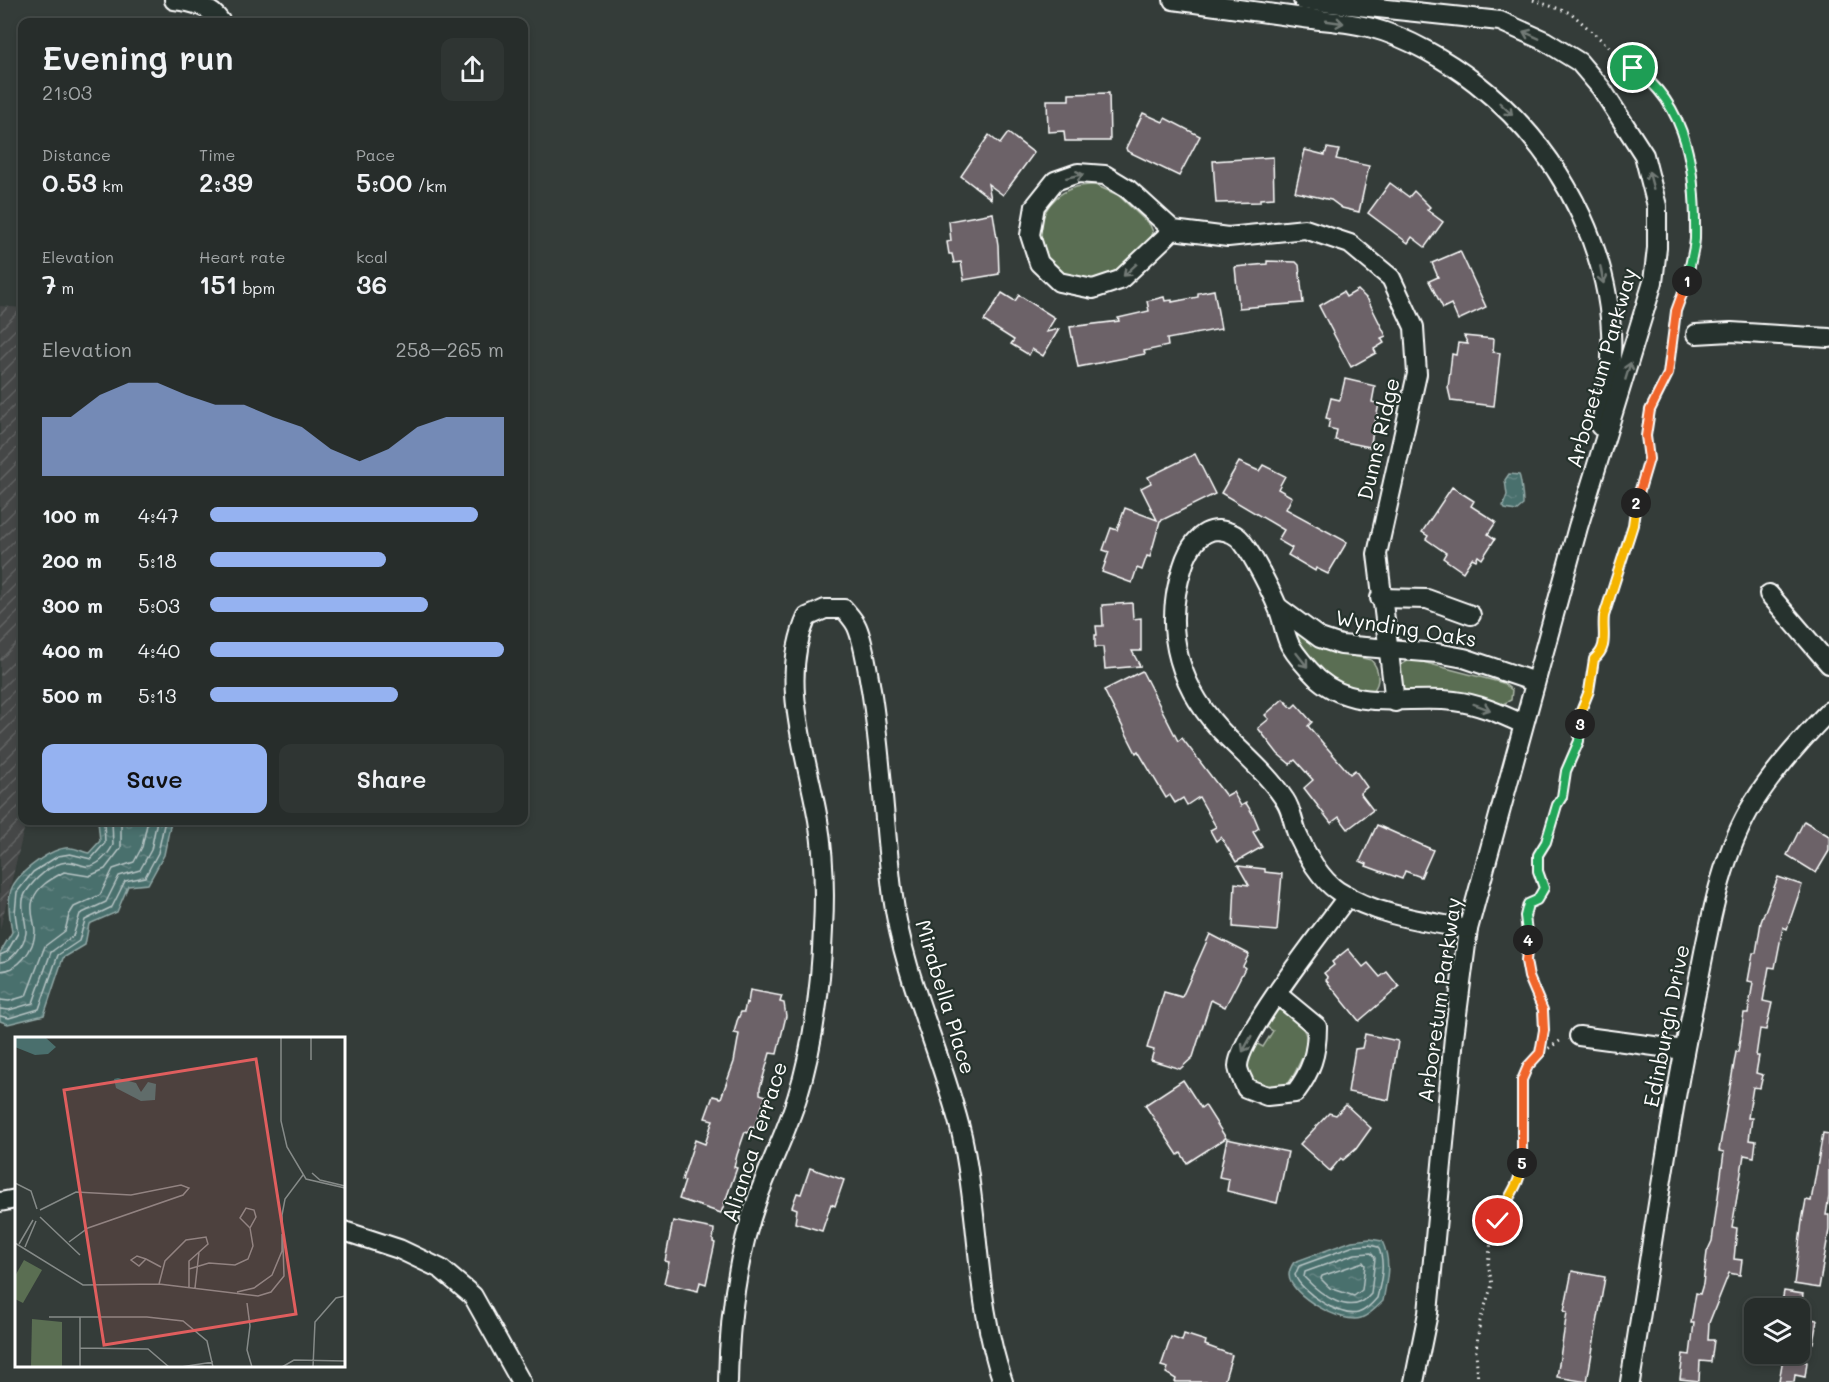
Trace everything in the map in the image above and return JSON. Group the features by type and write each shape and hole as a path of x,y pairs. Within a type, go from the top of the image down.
{"street":[{"path":"174,0 198,4 212,11 218,18"},
{"name":"Arboretum Parkway","path":"1173,0 1373,28 1455,67 1494,97 1528,130 1560,174 1582,217 1600,267 1610,322 1610,381 1578,527"},
{"name":"Arboretum Parkway","path":"1304,0 1500,21 1545,41 1579,62 1594,79 1644,155 1657,206 1657,248 1653,282 1578,527 1468,928 1454,1037 1428,1313 1414,1382"},
{"path":"1078,173 1105,175 1128,189 1173,230 1120,280 1093,289 1059,282 1039,263 1030,235 1035,206 1055,182 1078,173"},
{"name":"Dunns Ridge","path":"1173,230 1228,237 1305,229 1350,244 1391,278 1414,327 1417,374 1377,554 1380,598 1395,702"},
{"path":"1696,334 1731,332 1829,338"},
{"name":"Wynding Oaks","path":"1468,928 1388,914 1336,890 1314,864 1298,836 1288,803 1269,778 1229,740 1200,706 1190,690 1177,651 1173,614 1178,579 1191,546 1200,537 1216,530 1232,533 1243,542 1278,607 1290,644 1319,679 1337,691 1356,698 1395,702 1451,700 1476,704 1523,724"},
{"path":"1769,594 1829,664"},
{"path":"1380,598 1427,599 1472,615"},
{"name":"Wynding Oaks","path":"1278,607 1320,638 1363,648 1414,649 1464,658 1535,682"},
{"name":"Alianca Terrace","path":"728,1382 729,1327 738,1269 756,1202 797,1098 814,1024 824,928 823,878 818,823 796,710 794,665 797,638 807,616 825,609"},
{"name":"Mirabella Place","path":"825,609 844,609 857,626 866,660 875,718 893,898 912,979 948,1083 962,1137 976,1226 984,1312 1003,1382"},
{"name":"Edinburgh Drive","path":"1630,1382 1684,1050 1713,909 1731,851 1754,803 1812,729 1829,711"},
{"path":"1276,994 1317,1027 1317,1049 1308,1077 1295,1094 1267,1096 1246,1088 1238,1067 1242,1049 1276,994 1348,896"},
{"path":"1580,1036 1684,1050"},
{"path":"0,1202 15,1199"},
{"path":"345,1231 399,1249 441,1269 473,1296 521,1382"}],"path":[{"path":"1533,0 1571,14 1642,74 1676,113 1688,150 1695,239 1685,289 1676,311 1665,386 1653,402 1647,427 1649,459 1640,497 1633,510 1633,525 1604,616 1602,629 1605,641 1601,653 1594,659 1589,691 1580,708 1579,741 1566,771 1562,797 1557,805 1546,842 1538,855 1538,871 1544,888 1537,900 1528,904 1525,916 1529,977 1539,997 1544,1021 1540,1053"},
{"path":"1478,1382 1476,1351 1480,1321 1492,1285 1488,1263 1491,1242 1502,1208 1521,1175 1522,1080 1528,1066 1540,1053 1557,1041 1580,1036"}],"shaded area":[{"path":"0,306 18,308 18,825 25,825 0,929"}],"green space":[{"path":"1095,185 1118,195 1150,225 1153,232 1150,239 1121,270 1110,277 1096,280 1063,273 1049,262 1041,246 1040,229 1045,212 1056,198 1073,188"},
{"path":"1290,629 1323,649 1371,660 1378,675 1376,687 1373,691 1349,689 1310,663"},
{"path":"1411,659 1503,683 1512,690 1511,700 1501,705 1404,693 1399,666"},
{"path":"1280,1010 1301,1026 1307,1038 1306,1046 1297,1069 1287,1085 1281,1088 1261,1089 1246,1075 1246,1050 1252,1041 1263,1047 1273,1031 1262,1024 1272,1011"}],"water":[{"path":"1509,474 1519,475 1520,480 1523,505 1516,511 1505,509 1503,506 1507,495 1505,480"},
{"path":"98,825 170,825 164,855 148,884 128,886 117,912 89,924 85,945 63,958 44,1015 8,1024 0,1021 0,953 12,932 9,905 11,890 20,876 36,862 55,851 71,848 89,853 100,841"},
{"path":"1370,1239 1382,1241 1387,1256 1388,1271 1383,1301 1367,1315 1353,1319 1330,1313 1307,1299 1291,1283 1289,1273 1294,1262 1352,1241"}],"building":[{"path":"1109,93 1110,141 1065,141 1064,131 1048,132 1047,100 1069,100 1069,94"},
{"path":"1143,113 1163,122 1165,118 1200,136 1179,176 1127,151 1126,148"},
{"path":"1008,133 1034,153 1003,195 988,184 991,199 961,176 989,135 1000,144"},
{"path":"1327,148 1339,150 1336,159 1369,166 1359,212 1342,208 1331,200 1295,192 1305,150 1325,155"},
{"path":"1273,157 1274,198 1260,199 1260,202 1216,203 1213,161"},
{"path":"1390,183 1409,197 1414,191 1430,207 1427,210 1443,222 1425,247 1412,237 1408,243 1368,213"},
{"path":"993,213 998,245 999,274 964,280 961,262 954,263 952,254 949,254 947,242 951,241 949,221"},
{"path":"1460,251 1486,307 1458,320 1451,304 1443,308 1429,281 1438,277 1432,263"},
{"path":"1267,261 1296,262 1299,265 1303,303 1239,308 1235,267 1267,264"},
{"path":"1214,290 1221,329 1167,339 1168,346 1144,351 1145,354 1078,367 1070,327 1119,321 1118,318 1149,311 1147,301 1164,297 1165,301 1172,300 1172,302 1198,297 1198,293"},
{"path":"1358,290 1368,300 1386,336 1381,338 1384,343 1374,349 1376,353 1351,367 1319,306 1343,292 1346,297"},
{"path":"1002,293 1015,301 1019,295 1055,318 1046,332 1059,329 1043,356 1032,349 1029,355 1011,344 1014,340 984,321"},
{"path":"1464,336 1494,339 1493,352 1500,353 1494,406 1451,401 1448,388 1452,354 1456,355 1458,343 1468,344"},
{"path":"1345,379 1375,386 1372,402 1379,404 1370,447 1335,440 1337,430 1328,428 1330,419 1326,418 1331,398 1340,400"},
{"path":"1195,454 1215,494 1160,521 1150,557 1147,556 1142,570 1137,568 1132,583 1102,572 1109,552 1103,550 1111,528 1117,530 1125,508 1157,520 1141,488 1151,483 1148,477"},
{"path":"1239,462 1259,471 1263,465 1285,476 1278,489 1292,497 1286,509 1347,542 1328,574 1316,568 1315,571 1288,555 1292,548 1278,540 1284,530 1221,493"},
{"path":"1452,487 1474,501 1471,506 1496,522 1488,534 1495,539 1482,559 1478,556 1476,560 1472,558 1463,572 1443,558 1446,553 1426,539 1428,536 1422,532"},
{"path":"1132,603 1133,619 1141,618 1141,651 1132,651 1140,666 1105,669 1103,647 1095,647 1096,626 1103,626 1102,605"},
{"path":"1142,671 1178,741 1182,738 1226,796 1233,792 1241,806 1246,803 1259,828 1253,832 1262,847 1236,862 1221,837 1216,841 1210,830 1216,827 1199,797 1187,805 1183,798 1175,803 1170,795 1166,798 1138,751 1136,753 1104,690"},
{"path":"1283,699 1292,708 1296,704 1312,722 1308,726 1350,774 1355,770 1367,787 1360,793 1373,810 1348,829 1339,817 1331,823 1304,788 1313,780 1295,760 1290,764 1278,754 1258,728 1269,719 1265,715"},
{"path":"1804,821 1829,836 1829,851 1816,873 1787,855"},
{"path":"1377,825 1433,850 1421,877 1405,871 1402,879 1366,866 1367,864 1360,861"},
{"path":"1238,866 1265,869 1265,872 1282,874 1277,931 1233,927 1235,883 1249,885"},
{"path":"1778,877 1802,885 1787,929 1783,927 1775,968 1769,967 1763,1001 1772,1003 1766,1030 1760,1029 1756,1073 1763,1075 1760,1088 1753,1087 1748,1118 1752,1118 1749,1140 1756,1141 1754,1157 1744,1155 1732,1227 1737,1228 1734,1259 1742,1260 1740,1275 1729,1273 1709,1323 1708,1340 1714,1340 1711,1362 1700,1361 1699,1381 1680,1379 1683,1354 1690,1355 1694,1323 1691,1323 1696,1293 1700,1294 1707,1252 1712,1241 1724,1152 1719,1151 1744,1013 1748,1013 1753,982 1748,981 1753,953 1756,953 1761,922"},
{"path":"1210,934 1249,954 1243,966 1245,968 1225,1007 1211,1000 1193,1057 1180,1069 1151,1060 1154,1050 1147,1048 1164,992 1182,997"},
{"path":"1348,949 1363,967 1368,963 1380,977 1387,972 1399,987 1359,1021 1326,980 1328,978 1324,973 1334,965 1332,962"},
{"path":"750,990 782,996 780,1002 784,1003 786,1016 777,1054 770,1053 760,1088 760,1094 766,1096 754,1128 750,1127 748,1133 745,1132 734,1167 737,1168 721,1213 679,1199 685,1181 682,1180 695,1140 705,1144 713,1120 705,1118 713,1096 721,1098 734,1062 739,1034 734,1033 741,1012 744,1012 746,1002 748,1003"},
{"path":"1365,1034 1398,1041 1389,1100 1348,1092 1355,1049 1362,1048"},
{"path":"1183,1080 1201,1108 1205,1105 1226,1138 1187,1163 1181,1153 1178,1155 1145,1105"},
{"path":"1346,1105 1371,1128 1356,1149 1343,1160 1341,1158 1330,1171 1300,1144 1329,1113 1336,1115"},
{"path":"1823,1133 1829,1134 1829,1196 1826,1215 1829,1215 1829,1230 1819,1288 1794,1284 1806,1200 1811,1201"},
{"path":"1227,1139 1288,1152 1277,1203 1227,1191 1229,1179 1219,1177"},
{"path":"810,1168 844,1180 835,1206 831,1204 822,1231 795,1223 797,1209 792,1207 797,1193 801,1194"},
{"path":"673,1221 714,1229 713,1242 715,1243 706,1284 700,1282 698,1291 664,1283 669,1262 665,1261"},
{"path":"1572,1271 1605,1277 1587,1382 1557,1377 1567,1312 1564,1311"},
{"path":"1784,1291 1803,1294 1802,1298 1783,1298"},
{"path":"1810,1319 1817,1320 1813,1343 1810,1343"},
{"path":"1184,1334 1206,1341 1205,1345 1232,1355 1224,1382 1175,1382 1176,1379 1166,1373 1168,1368 1161,1366 1171,1337 1182,1341"},
{"path":"1782,1364 1807,1364 1805,1377 1795,1375 1794,1382 1779,1382"}],"route":[{"path":"1498,1221 1502,1208 1521,1175 1523,1129 1520,1090 1528,1066 1540,1053 1544,1036 1543,1010 1539,997 1533,989 1526,961 1528,936 1525,916 1528,904 1537,900 1544,888 1538,871 1538,855 1546,842 1548,829 1562,797 1569,760 1574,755 1579,741 1580,708 1589,691 1594,659 1601,653 1605,641 1602,629 1604,616 1621,555 1633,525 1633,510 1640,497 1647,468 1649,459 1647,427 1653,402 1665,386 1671,362 1671,340 1676,311 1683,298 1695,239 1691,173 1683,130 1676,113 1655,87 1633,68"}]}
